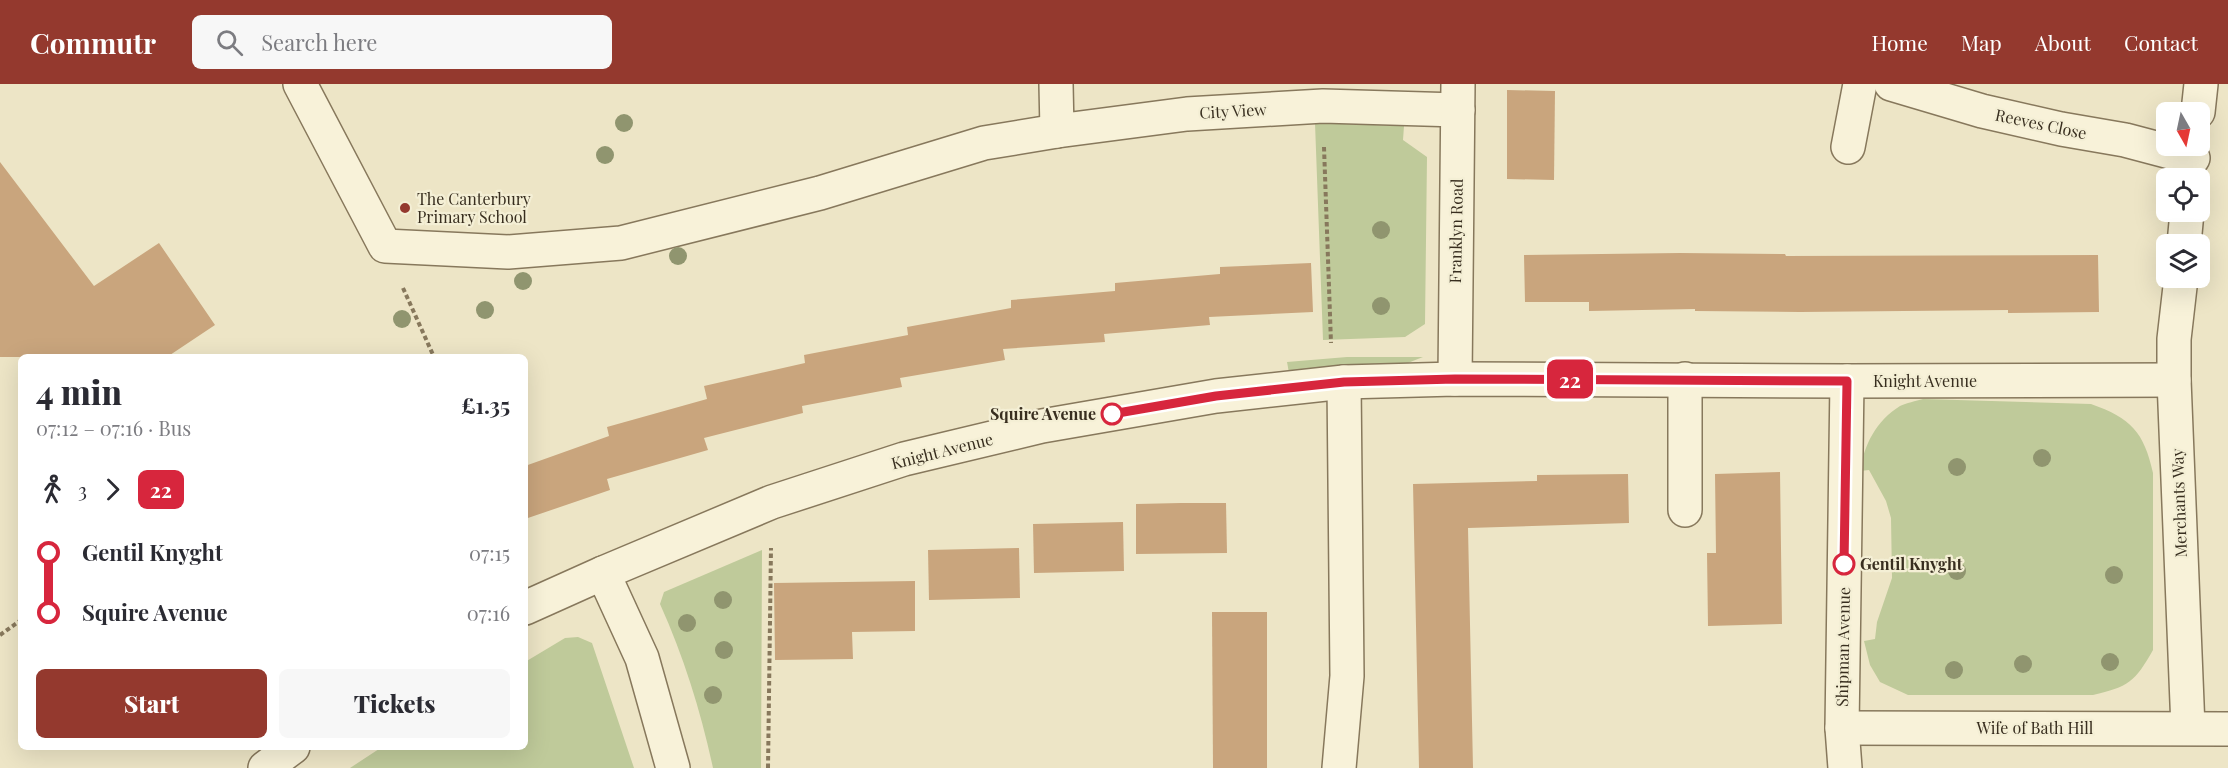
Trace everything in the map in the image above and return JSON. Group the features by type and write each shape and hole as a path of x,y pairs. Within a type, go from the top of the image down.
{"street":[{"path":"300,84 385,246"},
{"path":"1056,84 1057,131"},
{"path":"1848,147 1860,84"},
{"name":"Reeves Close","path":"1891,84 1982,111 2061,129 2125,140 2193,161"},
{"path":"2199,102 2201,84"},
{"name":"City View","path":"385,246 508,252 621,243 820,193 984,143 1187,114 1458,97"},
{"name":"Franklyn Road","path":"1455,379 1458,97"},
{"name":"Merchants Way","path":"2180,288 2174,339 2174,380 2188,728"},
{"name":"Knight Avenue","path":"528,607 772,502 904,459 1042,426 1216,396 1344,382 1455,379 2174,380"},
{"path":"1685,379 1685,510"},
{"name":"Shipman Avenue","path":"1845,768 1842,728 1847,381"},
{"path":"1339,768 1347,676 1344,382"},
{"path":"603,573 642,658 673,768"},
{"name":"Wife of Bath Hill","path":"1842,728 2228,729"},
{"path":"265,768 289,750"}],"path":[{"path":"1323,106 1331,347"},
{"path":"385,246 433,354"},
{"path":"768,768 772,502"},
{"path":"0,635 18,622"}],"green space":[{"path":"1315,123 1404,126 1403,140 1427,157 1425,324 1405,337 1323,340"},
{"path":"1347,357 1423,357 1400,366 1289,373 1287,362"},
{"path":"1923,399 2091,404 2116,415 2134,428 2145,447 2153,473 2153,650 2129,682 2115,689 2093,695 1908,695 1880,682 1870,665 1864,641 1875,639 1877,622 1892,578 1891,518 1886,501 1869,470 1860,471 1872,434 1884,419 1900,406"},
{"path":"762,550 761,768 713,768 691,685 660,604 664,592"},
{"path":"578,637 592,643 634,768 350,768 377,750 528,750 528,660 565,638"}],"building":[{"path":"1507,90 1555,91 1554,180 1507,179"},
{"path":"0,162 94,286 159,243 215,325 172,354 18,354 18,357 0,357"},
{"path":"1785,254 1786,256 2098,255 2099,312 2008,313 2008,310 1800,312 1695,311 1695,309 1589,311 1589,302 1525,302 1524,255"},
{"path":"1311,263 1313,312 1209,317 1210,325 1104,334 1105,342 1003,349 1005,360 900,378 902,387 802,406 803,413 704,438 708,450 607,479 610,490 528,518 528,465 609,436 607,427 707,399 704,386 805,363 804,355 908,335 907,327 1011,308 1011,300 1115,291 1115,283 1220,274 1220,267"},
{"path":"1780,472 1782,624 1708,626 1707,553 1716,553 1715,474"},
{"path":"1628,474 1629,523 1468,528 1473,768 1419,768 1413,484 1537,481 1537,475"},
{"path":"1226,503 1227,553 1136,554 1136,504"},
{"path":"1123,522 1124,571 1034,573 1033,524"},
{"path":"1019,548 1020,598 929,600 928,550"},
{"path":"915,581 915,631 852,632 853,659 775,660 774,583"},
{"path":"1212,612 1267,612 1267,768 1213,768"}],"bus line":[{"name":"22","path":"1112,414 1216,396 1344,382 1455,379 1847,381 1844,564"}],"place":[{"name":"The Canterbury Primary School","path":"405,208"},
{"name":"Squire Avenue","path":"1112,414"},
{"name":"Gentil Knyght","path":"1844,564"}]}
